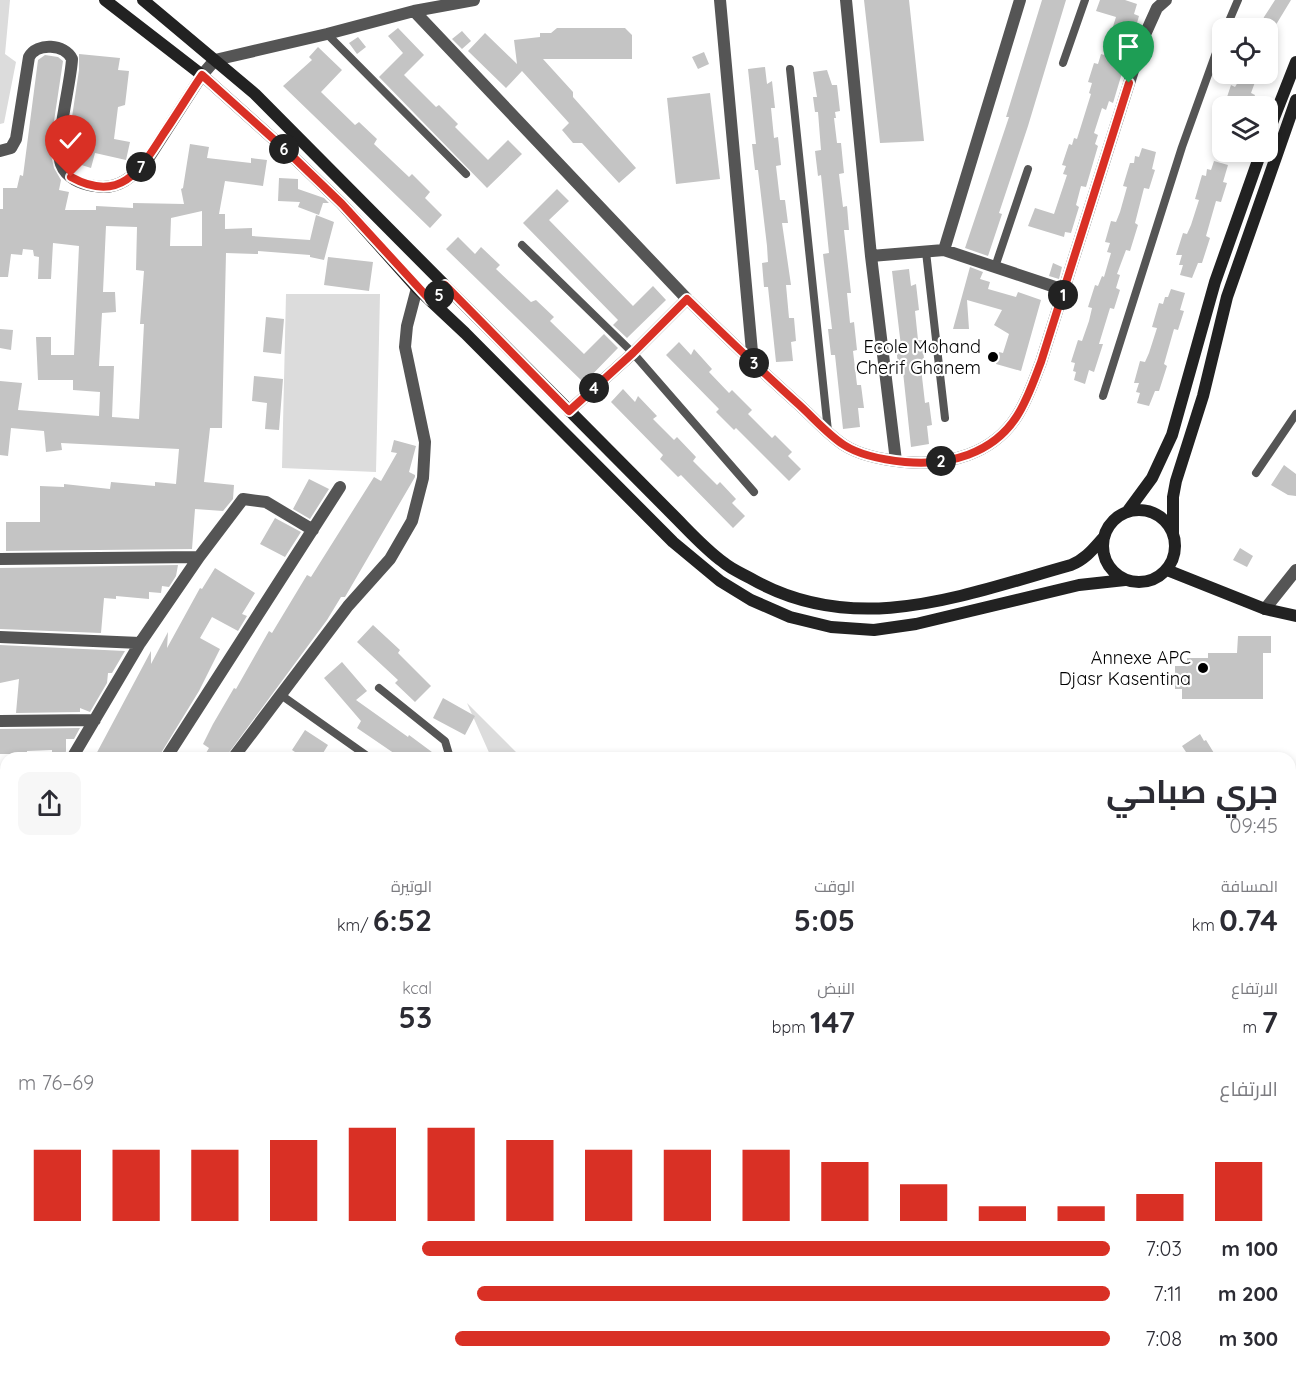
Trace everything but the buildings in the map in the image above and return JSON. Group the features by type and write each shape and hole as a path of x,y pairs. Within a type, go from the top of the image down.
{"main road":[{"path":"105,0 202,75 289,153 342,204 417,288 673,542 720,581 751,600 790,616 831,627 874,630 916,624 1079,585 1125,580"},
{"path":"143,0 255,94 673,516 723,563 767,588 808,603 850,609 894,609 940,601 1071,565 1081,561 1104,537"},
{"path":"1278,108 1296,62"},
{"path":"1173,533 1168,524 1149,511 1127,512 1117,517 1108,526 1102,550 1106,563 1114,573 1125,580 1137,583 1148,582 1158,578 1167,570 1175,552 1172,514 1174,489 1203,396 1227,297 1296,100"},
{"path":"1127,512 1152,478 1172,435 1215,282 1257,162"},
{"path":"417,288 424,277 433,273"},
{"path":"430,300 438,296 445,285"},
{"path":"1167,570 1265,609 1296,616"}],"street":[{"path":"0,151 11,148 16,140 29,57 41,47 64,50 71,56 72,63 59,157 65,172 87,185 98,187 120,184 148,159 214,60 414,11 474,0"},
{"path":"720,0 753,363"},
{"path":"846,0 871,256 896,461"},
{"path":"944,250 1020,0"},
{"path":"414,11 687,299 828,431 845,446 867,455 926,464 957,459 980,451 999,437 1016,418 1027,399 1041,362 1143,39 1161,4 1146,0"},
{"path":"871,256 944,250 1064,290"},
{"path":"238,752 348,606 390,559 411,521 423,478 425,442 405,347 407,326 417,288"},
{"path":"569,411 633,353 687,299"},
{"path":"170,752 340,487"},
{"path":"76,752 140,643 199,557 243,499 266,502 313,530"},
{"path":"0,560 199,557"},
{"path":"1265,609 1296,570"},
{"path":"0,637 140,643"},
{"path":"0,721 95,720"}],"lane":[{"path":"1063,63 1085,0"},
{"path":"1231,18 1239,0"},
{"path":"327,34 466,174"},
{"path":"1103,396 1182,147 1212,64"},
{"path":"790,69 828,431"},
{"path":"995,267 1028,169"},
{"path":"522,245 633,353 754,492"},
{"path":"926,252 945,418"},
{"path":"1256,473 1296,414"},
{"path":"379,688 445,741 450,752"},
{"path":"281,695 362,752"}],"shaded area":[{"path":"0,0 10,0 5,54 16,62 4,123 0,124"},
{"path":"286,294 380,294 376,472 282,468"},
{"path":"467,703 516,752 489,752"}],"place":[{"name":"Ecole Mohand Cherif Ghanem","path":"993,357"},
{"name":"Annexe APC Djasr Kasentina","path":"1203,668"}],"route":[{"path":"71,177 87,185 98,187 109,187 129,179 148,159 202,75 342,204 430,300 441,293 445,285 569,411 633,353 687,299 753,363 845,446 867,455 926,464 957,459 980,451 999,437 1016,418 1027,399 1041,362 1129,83"}]}
